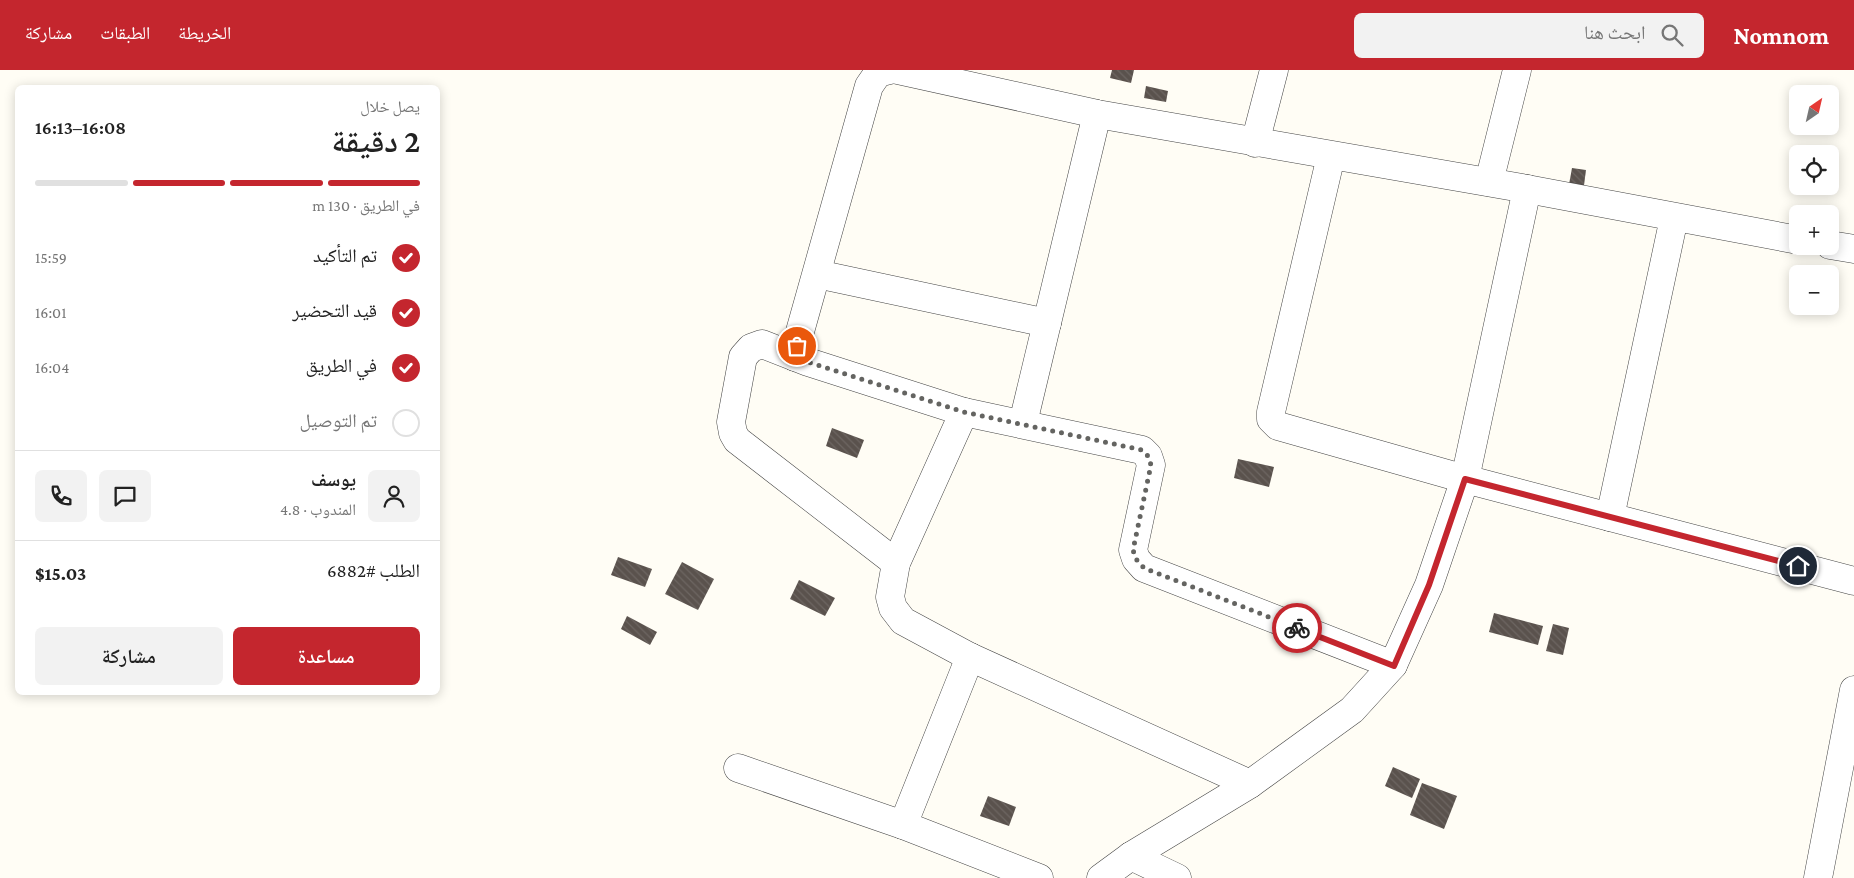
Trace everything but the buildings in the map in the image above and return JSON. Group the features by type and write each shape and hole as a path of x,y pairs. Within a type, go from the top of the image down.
{"street":[{"path":"795,356 869,86 878,73 890,70"},
{"path":"898,70 971,78 1097,114 1255,143 1489,182 1789,238"},
{"path":"1255,143 1274,70"},
{"path":"1489,182 1517,70"},
{"path":"1024,423 1097,114"},
{"path":"1331,156 1271,412 1272,419 1278,426 1465,479 1854,581"},
{"path":"1101,878 1131,856 1250,784 1352,710 1394,666 1429,585 1465,479 1527,189"},
{"path":"1610,517 1674,218"},
{"path":"1839,246 1854,249"},
{"path":"817,274 1047,323"},
{"path":"896,563 752,452 733,432 731,422 743,356 751,348 762,344 964,412 1024,423 1142,450 1148,456 1151,465 1133,550 1136,559 1144,568 1394,666"},
{"path":"964,412 896,563 890,596 894,608 903,621 970,657 1250,784"},
{"path":"903,825 970,657"},
{"path":"1818,878 1854,690"},
{"path":"738,768 903,825 1039,878"},
{"path":"1131,856 1177,878"}],"way so far":[{"path":"797,346 795,356 808,362 964,412 1024,423 1142,450 1148,456 1151,465 1133,550 1136,559 1144,568 1297,628"}],"route":[{"path":"1297,628 1394,666 1429,585 1465,479 1798,566"}]}
